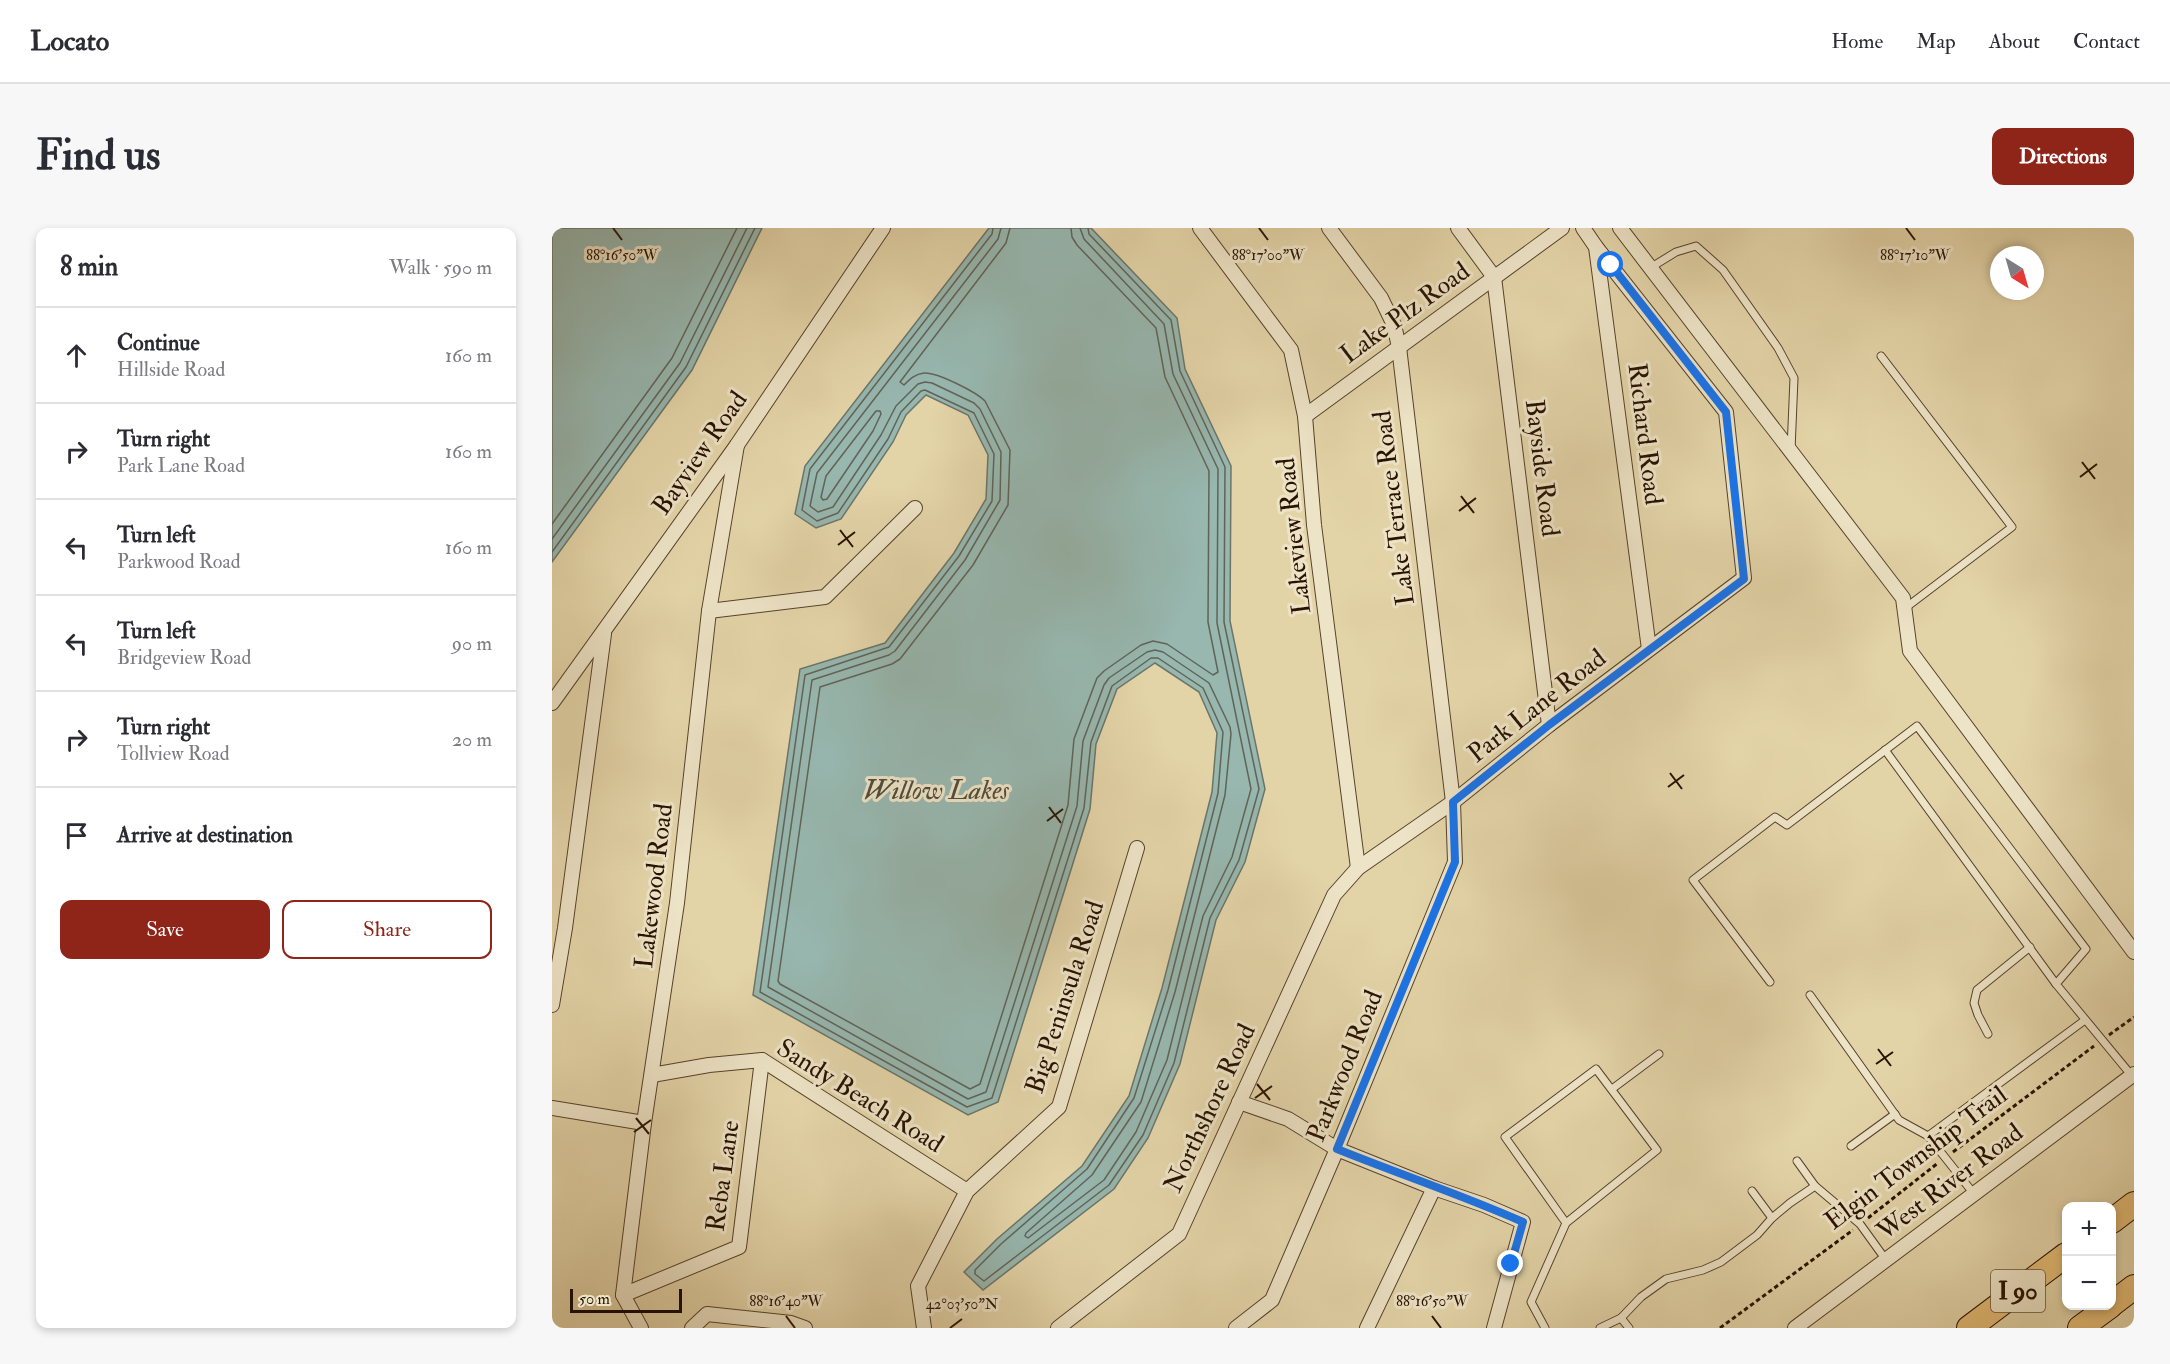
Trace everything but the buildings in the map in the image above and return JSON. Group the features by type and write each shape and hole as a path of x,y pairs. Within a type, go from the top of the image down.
{"highway":[{"path":"2116,1218 2134,1204"},
{"name":"I 90","path":"1969,1328 2066,1256"},
{"path":"2116,1301 2134,1287"},
{"path":"2080,1328 2104,1310"}],"street":[{"name":"Bayview Road","path":"552,703 736,445 884,228"},
{"name":"Lakeview Road","path":"1200,228 1291,350 1305,416 1314,525 1358,868"},
{"name":"Lake Terrace Road","path":"1329,228 1381,298 1394,325 1399,347 1453,802"},
{"name":"Bayside Road","path":"1458,228 1494,277 1549,725"},
{"name":"Lake Plz Road","path":"1305,416 1562,228"},
{"name":"Richard Road","path":"1583,228 1596,247 1649,650"},
{"path":"1620,228 1903,598 1910,651 2134,952"},
{"name":"Park Lane Road","path":"1358,868 1453,802 1549,725 1744,579 1726,412 1596,247"},
{"name":"Lakewood Road","path":"623,1294 644,1123 677,903 709,611 736,445"},
{"path":"709,611 825,597 915,508"},
{"path":"552,1005 565,928 604,632"},
{"name":"Parkwood Road","path":"1236,1328 1272,1300 1337,1149 1455,862 1453,802"},
{"name":"Big Peninsula Road","path":"924,1328 918,1286 967,1191 1059,1107 1137,848"},
{"name":"Northshore Road","path":"1058,1328 1179,1234 1334,895 1358,868"},
{"name":"Sandy Beach Road","path":"652,1075 709,1065 762,1060 967,1191"},
{"name":"Reba Lane","path":"623,1294 739,1247 762,1060"},
{"name":"West River Road","path":"1795,1328 2133,1075"},
{"path":"1239,1102 1288,1119 1337,1149 1523,1222 1494,1328"},
{"path":"552,1108 644,1123"},
{"path":"1367,1328 1434,1188"},
{"path":"623,1294 641,1328"},
{"path":"692,1328 707,1314 791,1323 805,1328"}],"lane":[{"path":"1650,268 1676,252 1696,246 1723,270 1779,348 1794,378 1791,452"},
{"path":"1881,356 2012,527 1904,609"},
{"path":"1770,982 1693,880 1775,817 1787,825 1917,726 2086,949 2056,984"},
{"path":"1885,750 2056,984 2101,1040 2133,1075"},
{"path":"1988,1034 1974,1003 1977,990 2030,947"},
{"path":"1810,995 1899,1120 1928,1136 1974,1194"},
{"path":"1928,1136 2085,1020"},
{"path":"1612,1089 1659,1054"},
{"path":"1545,1328 1531,1302 1566,1223 1657,1150 1596,1069 1505,1137 1566,1223"},
{"path":"1851,1146 1895,1114"},
{"path":"1797,1161 1815,1186 1860,1224 1886,1260"},
{"path":"1600,1328 1621,1318 1641,1297 1666,1279 1703,1270 1721,1262 1757,1235 1772,1218 1815,1186"},
{"path":"1752,1191 1772,1218"},
{"path":"1621,1318 1629,1328"}],"path":[{"name":"Elgin Township Trail","path":"1720,1328 2134,1017"}],"water":[{"path":"552,228 762,228 692,370 552,562"},
{"name":"Willow Lakes","path":"989,228 1091,228 1177,318 1185,369 1231,466 1230,621 1265,789 1245,862 1216,920 1180,1064 1148,1138 1114,1189 983,1290 964,1272 997,1239 1082,1166 1129,1096 1162,988 1212,792 1217,733 1199,692 1155,663 1117,689 1096,744 1090,809 998,1102 968,1115 753,995 800,669 885,643 954,553 986,499 988,455 968,415 926,395 906,415 893,442 841,519 816,528 795,514 805,466"}],"route":[{"path":"1511,1264 1523,1222 1337,1149 1455,862 1453,802 1549,725 1744,579 1726,412 1611,265"}]}
